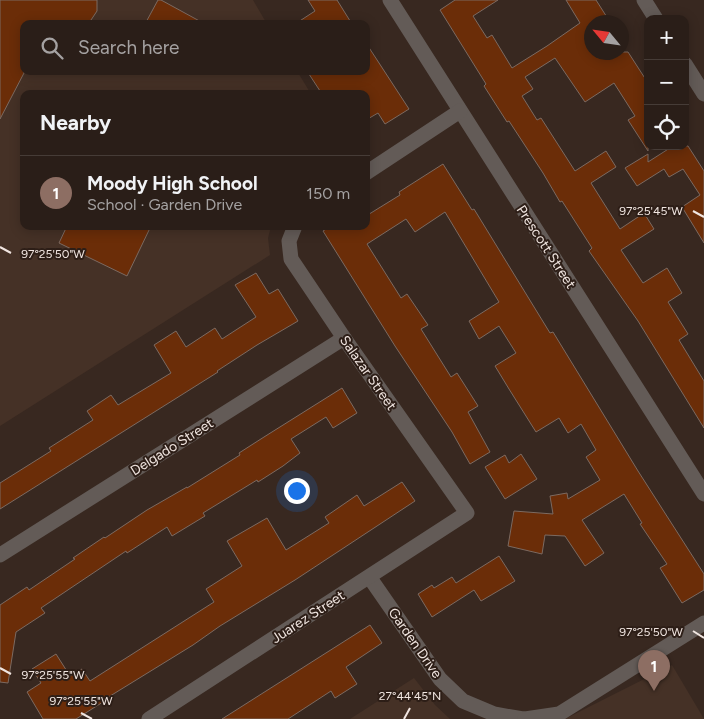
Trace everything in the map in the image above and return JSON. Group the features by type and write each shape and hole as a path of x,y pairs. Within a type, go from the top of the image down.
{"street":[{"name":"Prescott Street","path":"390,0 704,492"},
{"path":"644,0 653,15"},
{"path":"689,70 704,94"},
{"path":"370,170 460,111"},
{"name":"Salazar Street","path":"293,230 289,241 290,259 467,513"},
{"name":"Delgado Street","path":"0,555 344,338"},
{"name":"Juarez Street","path":"148,719 370,578 467,513"},
{"name":"Garden Drive","path":"370,578 440,679 458,696 464,701 494,714 524,719 559,714 704,623"}],"shaded area":[{"path":"0,0 253,0 265,20 20,20 20,75 299,75 309,90 20,90 20,230 270,230 268,238 270,255 0,426"},
{"path":"672,665 704,719 565,719"},
{"path":"414,678 435,705 450,719 350,719"}],"building":[{"path":"0,0 97,0 97,11 91,20 20,20 20,75 23,75 0,119"},
{"path":"158,0 161,0 198,20 147,20"},
{"path":"308,0 337,0 350,20 301,20 315,11"},
{"path":"455,0 498,0 473,16 487,38 492,35 512,68 580,23 566,0 596,0 606,15 584,15 584,60 629,60 629,54 644,77 644,145 628,120 635,116 614,83 585,102 555,58 525,77 533,89 522,96 537,120 541,118 575,171 606,151 616,167 591,183 620,229 644,213 654,229 621,250 643,283 667,268 682,293 668,302 688,334 679,340 704,381 704,428 638,321 589,251 592,248 562,201 560,202 509,121 507,122 484,86 486,84 440,10"},
{"path":"370,49 409,109 385,124 378,113 370,118 370,90 319,90 310,75 370,75"},
{"path":"689,148 704,171 704,243 682,207 700,195 683,169 669,177 664,169 637,186 625,168 648,154 648,162 667,150 689,150"},
{"path":"443,164 472,210 474,209 550,333 553,332 704,574 704,590 682,603 660,568 667,564 640,524 642,523 624,494 582,520 604,553 585,566 565,536 545,535 542,554 508,546 514,511 553,514 550,496 567,493 568,499 600,480 586,457 596,450 581,424 568,433 559,418 536,432 495,366 516,353 499,326 479,339 469,321 499,302 445,212 415,232 406,219 367,244 401,298 407,294 428,325 421,329 451,377 457,373 478,406 468,412 490,452 470,464 452,432 395,346 323,231 370,230 370,214 400,195 399,192"},
{"path":"65,230 149,230 127,276 59,243"},
{"path":"256,273 269,294 278,289 298,321 257,345 218,372 0,509 0,483 51,451 49,448 93,420 87,411 111,395 118,405 171,373 154,345 176,331 186,347 215,328 222,339 256,317 235,285"},
{"path":"342,388 357,413 333,428 326,417 291,439 300,453 283,466 203,513 205,516 172,536 167,527 127,553 126,551 41,608 45,613 16,632 8,683 0,682 0,605 27,587 29,590 104,537 240,455 239,453"},
{"path":"521,454 537,479 505,499 485,467 505,455 509,463"},
{"path":"402,482 415,501 295,580 76,719 43,719 27,692 41,683 32,669 56,654 70,676 82,669 90,681 214,602 206,589 242,566 227,541 267,518 286,550 329,523 325,517 357,495 364,506"},
{"path":"499,556 515,581 481,601 474,590 432,617 418,594 432,585 434,588 452,577 456,583"},
{"path":"370,625 382,643 346,667 357,684 335,698 331,691 288,719 222,719"}],"place":[{"name":"Moody High School","path":"654,691"}]}
